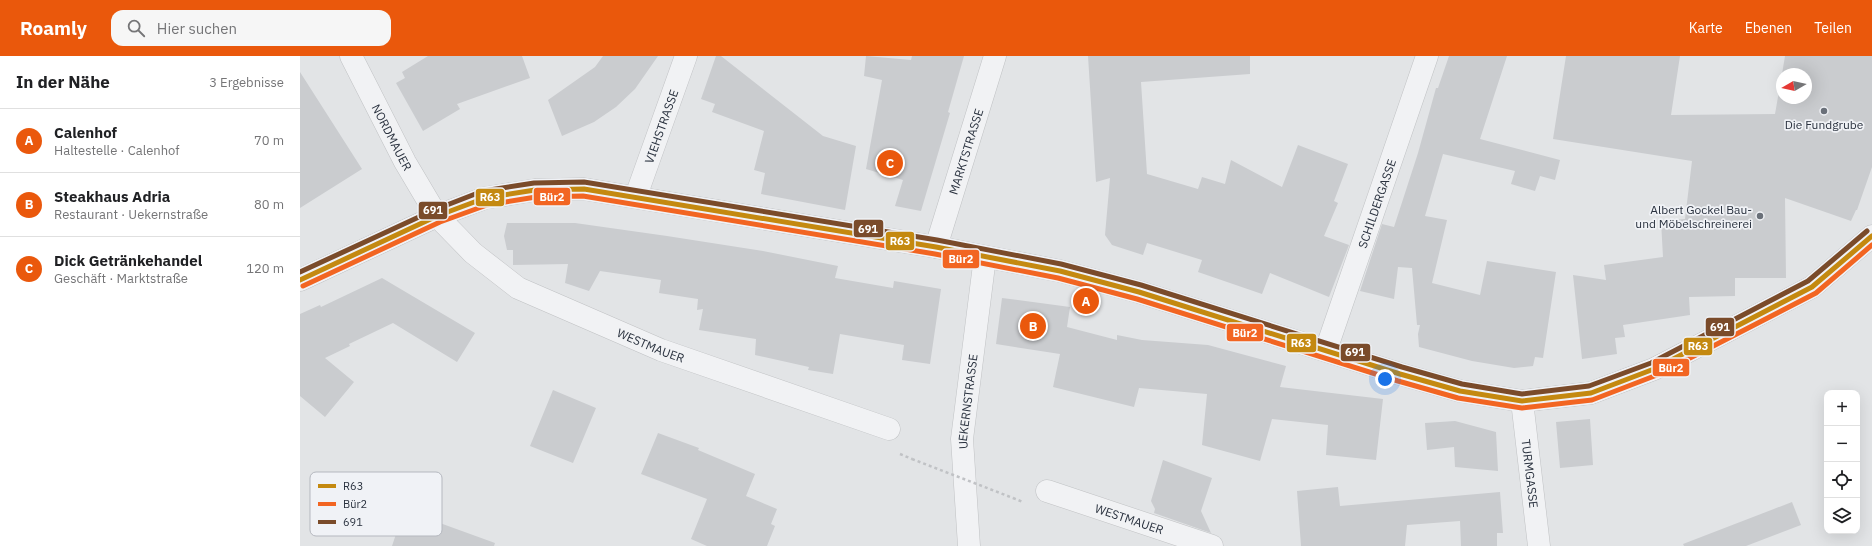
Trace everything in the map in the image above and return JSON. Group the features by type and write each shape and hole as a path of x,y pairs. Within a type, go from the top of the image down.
{"street":[{"name":"NORDMAUER","path":"351,56 404,162 437,216"},
{"name":"VIEHSTRASSE","path":"636,196 686,56"},
{"name":"MARKTSTRASSE","path":"936,247 995,56"},
{"name":"SCHILDERGASSE","path":"1326,350 1427,56"},
{"path":"300,280 437,216 485,198 535,190 584,188 936,247 1060,271 1138,292 1400,374 1460,391 1522,401 1590,393 1654,369 1812,287 1872,236"},
{"name":"WESTMAUER","path":"437,216 473,253 518,288 661,350 889,429"},
{"name":"UEKERNSTRASSE","path":"969,546 962,439 985,257"},
{"name":"TURMGASSE","path":"1522,401 1539,546"},
{"name":"WESTMAUER","path":"1047,491 1212,546"}],"path":[{"path":"912,459 1013,498"}],"building":[{"path":"428,56 522,56 530,78 457,104 460,109 423,131 396,83 405,78 402,72"},
{"path":"603,56 658,56 635,89 616,107 594,122 562,136 548,100 595,67"},
{"path":"716,56 721,56 823,136 856,146 845,210 761,194 765,173 754,170 764,131 712,112 715,104 701,99"},
{"path":"866,56 911,60 912,56 964,56 948,112 950,113 921,211 895,206 903,180 866,169 882,80 864,76"},
{"path":"1088,56 1250,56 1250,74 1141,82 1147,174 1198,189 1202,177 1225,184 1231,160 1282,187 1298,145 1348,164 1334,201 1338,203 1324,236 1349,245 1329,297 1270,273 1262,294 1198,272 1202,260 1147,243 1143,255 1112,245 1105,235 1110,178 1096,182"},
{"path":"1449,56 1507,56 1480,139 1560,160 1555,180 1540,176 1535,191 1511,184 1515,171 1443,154 1425,216 1447,220 1432,283 1480,295 1487,261 1556,272 1543,358 1535,357 1533,366 1514,368 1472,361 1419,347 1418,334 1420,325 1417,325 1412,268 1398,267 1394,299 1360,291 1382,224 1394,227 1418,153 1436,88 1438,88"},
{"path":"1566,56 1680,56 1671,115 1775,114 1777,104 1812,104 1812,68 1783,68 1785,56 1872,56 1872,167 1857,210 1851,221 1785,198 1786,278 1735,278 1735,296 1689,297 1690,315 1623,325 1625,337 1615,338 1617,354 1582,359 1573,275 1606,280 1604,265 1663,257 1661,221 1685,219 1692,161 1553,139"},
{"path":"300,72 362,169 300,208"},
{"path":"507,223 575,223 667,236 763,251 838,266 835,278 893,288 894,281 941,289 930,364 902,360 904,345 840,334 833,374 808,370 809,367 755,355 756,339 699,330 703,309 697,310 698,299 659,293 661,280 600,271 589,291 565,283 568,264 513,265 513,250 507,250 504,236"},
{"path":"382,278 475,333 457,362 393,323 349,344 350,346 325,358 354,382 325,417 300,396 300,314 320,305 321,307"},
{"path":"1002,298 1070,307 1067,327 1117,340 1117,335 1142,340 1208,345 1286,366 1280,387 1383,399 1376,460 1326,455 1328,425 1272,419 1260,461 1202,445 1207,394 1139,388 1134,407 1053,387 1060,354 996,344"},
{"path":"553,390 596,408 573,463 530,446"},
{"path":"1590,419 1593,465 1560,468 1556,422"},
{"path":"1455,421 1496,432 1498,471 1455,467 1454,447 1427,450 1425,423"},
{"path":"658,433 699,448 698,450 755,474 746,496 777,509 771,524 775,526 767,546 707,546 691,539 707,499 641,474"},
{"path":"1163,460 1212,478 1201,511 1211,533 1154,513 1155,509 1151,501"},
{"path":"1338,487 1340,506 1500,492 1503,533 1497,533 1497,546 1461,546 1460,521 1407,525 1405,546 1301,546 1297,491"},
{"path":"1792,502 1801,525 1746,546 1684,546 1683,544"},
{"path":"442,524 495,543 494,546 392,546 395,536 442,536"}],"transit line":[{"name":"691","path":"300,272 434,210 483,191 534,183 584,182 937,240 1061,264 1141,285 1402,367 1462,384 1522,394 1589,386 1651,363 1808,281 1867,231"},
{"name":"R63","path":"300,280 437,216 485,198 535,190 584,189 936,247 1060,271 1139,292 1400,374 1460,391 1522,401 1591,393 1654,369 1812,287 1872,236"},
{"name":"Bür2","path":"303,286 440,222 487,205 536,197 583,196 935,254 1058,278 1137,299 1398,381 1458,398 1522,408 1592,400 1657,375 1816,293 1872,245"}],"place":[{"name":"Die Fundgrube","path":"1824,111"},
{"name":"Dick Getränkehandel","path":"890,163"},
{"name":"Albert Gockel Bau- und Möbelschreinerei","path":"1760,216"},
{"name":"Calenhof","path":"1086,301"},
{"name":"Steakhaus Adria","path":"1033,326"}]}
